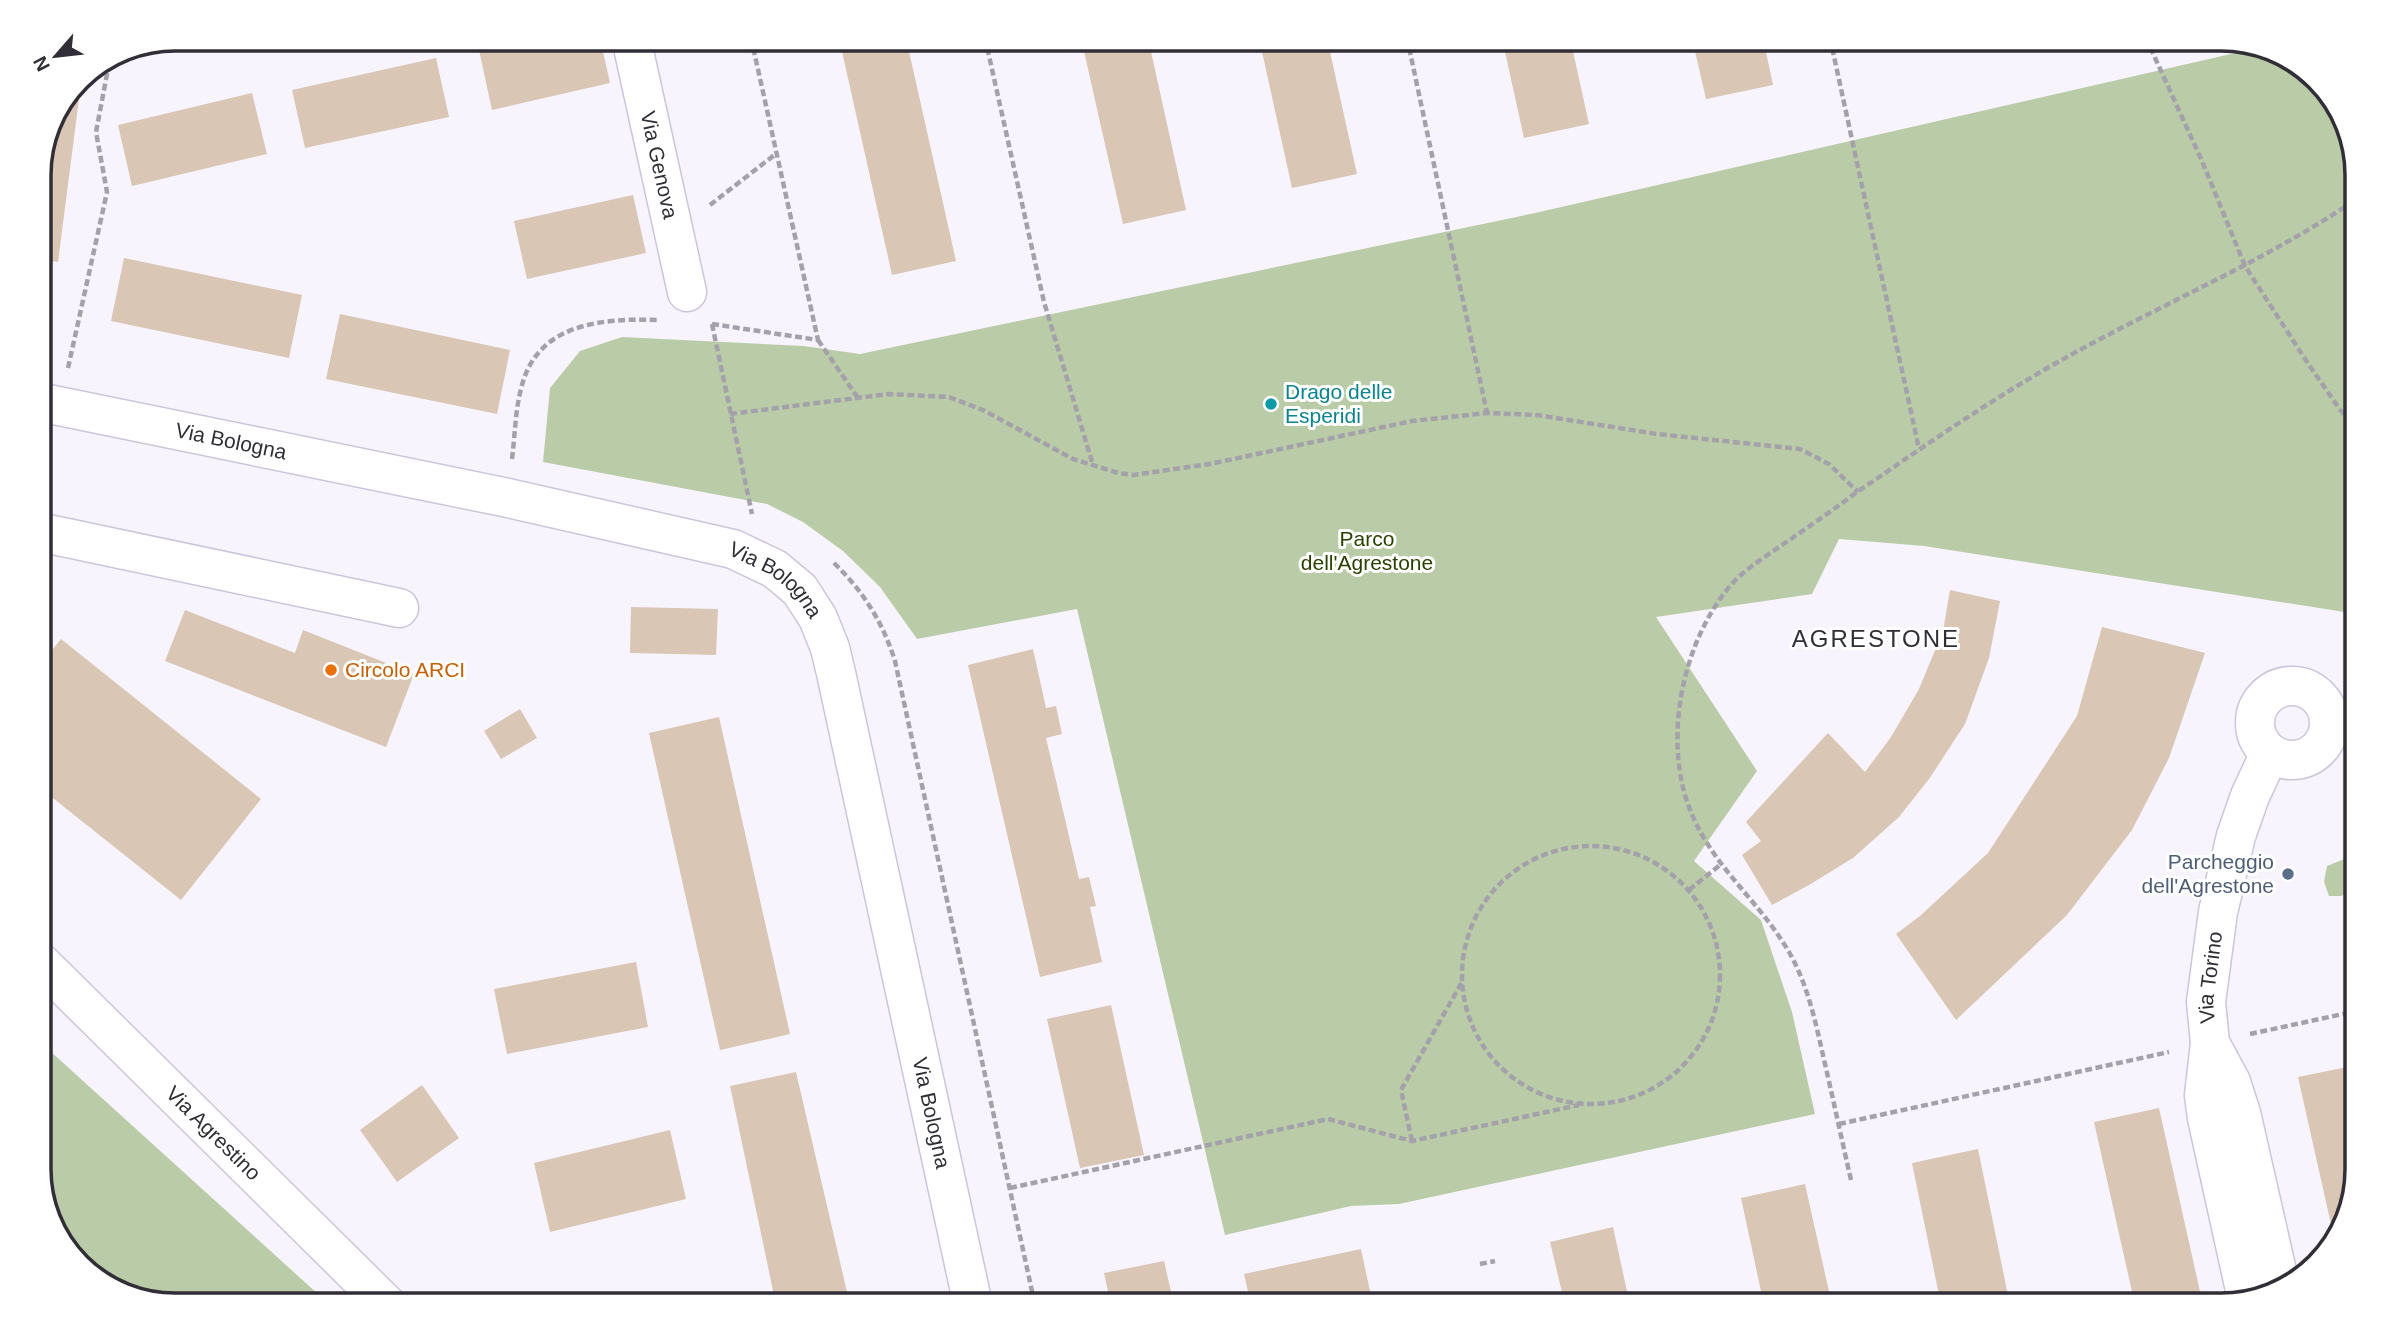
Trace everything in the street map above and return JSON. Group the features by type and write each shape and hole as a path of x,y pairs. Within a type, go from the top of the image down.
{"street":[{"name":"Via Genova","path":"634,51 688,292"},
{"name":"Via Bologna","path":"51,404 495,495 733,549 768,565 800,590 818,618 833,660 970,1293"},
{"path":"51,535 399,608"},
{"name":"Via Torino","path":"2245,1290 2204,1096 2211,1043 2206,1002 2218,912 2235,836 2270,753"},
{"name":"Via Agrestino","path":"51,973 374,1293"},
{"name":"Via Torino","path":"2211,1043 2239,1104 2279,1279"}],"path":[{"path":"988,51 1044,302 1093,466"},
{"path":"1409,51 1487,413"},
{"path":"1833,51 1919,449"},
{"path":"2152,51 2245,265 2327,391 2345,414"},
{"path":"51,397 107,192 96,132 107,72"},
{"path":"701,212 777,153"},
{"path":"1851,1180 1812,1004 1797,968 1778,936 1720,865 1688,806 1679,768 1679,720 1686,677 1693,652 1716,604 1741,574 1919,449 2056,363 2284,246 2345,207"},
{"path":"818,340 858,398"},
{"path":"730,414 907,393 949,397 965,402 1073,459 1133,475 1162,473 1412,421 1487,413 1537,415 1657,435 1800,449 1829,464 1858,492"},
{"path":"1010,1188 1328,1119 1412,1142 1584,1104 1617,1102 1649,1091 1677,1073 1699,1048 1714,1017 1721,984 1719,950 1708,918 1689,890 1670,872 1647,858 1622,849 1595,845 1569,847 1543,855 1519,867 1499,884 1482,906 1470,930 1462,982 1466,1008 1476,1034 1491,1056 1510,1075 1532,1090 1557,1100 1584,1104"},
{"path":"1689,890 1720,865"},
{"path":"1412,1142 1401,1090 1462,982"},
{"path":"1839,1124 2345,1014"},
{"path":"1480,1264 1495,1261"}],"green space":[{"name":"Parco dell'Agrestone","path":"2238,52 2269,60 2297,76 2314,93 2332,120 2343,151 2345,612 1924,546 1839,539 1812,594 1656,617 1757,771 1694,861 1761,920 1792,1012 1815,1114 1399,1204 1351,1206 1225,1235 1077,609 917,639 880,587 843,551 803,522 767,504 543,462 550,388 580,351 622,337 804,346 860,354 1535,213"},
{"path":"2345,859 2345,894 2329,896 2324,882 2327,866"},
{"path":"51,1052 317,1293 159,1292 127,1284 93,1262 72,1238 57,1209 53,1193"}],"building":[{"path":"479,51 603,51 610,83 492,110"},
{"path":"842,51 909,51 956,261 892,275"},
{"path":"1084,51 1151,51 1186,210 1123,224"},
{"path":"1262,51 1330,51 1357,174 1292,188"},
{"path":"1505,51 1573,51 1589,124 1524,138"},
{"path":"1695,51 1766,51 1773,85 1706,99"},
{"path":"436,58 449,117 305,148 292,90"},
{"path":"252,93 267,154 132,186 118,125"},
{"path":"79,95 58,262 51,261 52,159 57,135"},
{"path":"633,195 646,253 527,279 514,221"},
{"path":"124,258 302,295 289,358 111,321"},
{"path":"340,314 510,350 497,414 326,379"},
{"path":"1950,590 2000,601 1989,658 1965,724 1929,779 1899,817 1853,858 1772,905 1742,855 1761,841 1746,822 1828,733 1865,772 1891,737 1919,689 1943,631"},
{"path":"631,607 718,609 716,655 630,653"},
{"path":"185,610 295,653 303,630 414,674 386,747 165,661"},
{"path":"2102,627 2205,653 2169,758 2132,830 2067,915 1956,1020 1896,934 1920,916 1988,853 2077,716"},
{"path":"61,639 261,799 181,900 51,797 51,651"},
{"path":"1033,649 1046,708 1056,706 1062,734 1046,738 1079,879 1089,877 1096,906 1090,907 1102,962 1040,977 968,665"},
{"path":"520,709 537,738 501,759 484,731"},
{"path":"719,717 790,1034 720,1050 649,733"},
{"path":"636,962 648,1027 507,1054 494,989"},
{"path":"1111,1005 1144,1155 1080,1168 1047,1019"},
{"path":"2345,1067 2344,1185 2331,1226 2298,1077"},
{"path":"796,1072 847,1293 773,1293 730,1086"},
{"path":"422,1085 459,1138 397,1182 360,1130"},
{"path":"2159,1108 2200,1293 2132,1293 2094,1122"},
{"path":"670,1130 686,1199 550,1232 534,1163"},
{"path":"1978,1149 2008,1293 1939,1293 1912,1163"},
{"path":"1805,1184 1829,1293 1761,1293 1741,1198"},
{"path":"1613,1227 1627,1293 1562,1293 1550,1242"},
{"path":"1361,1249 1370,1293 1248,1293 1244,1274"},
{"path":"1164,1261 1171,1293 1108,1293 1104,1273"}],"place":[{"name":"Drago delle Esperidi","path":"1271,404"},
{"name":"Circolo ARCI","path":"331,670"},
{"name":"Parcheggio dell'Agrestone","path":"2288,874"}],"district":[{"name":"AGRESTONE","path":"1876,639"}]}
